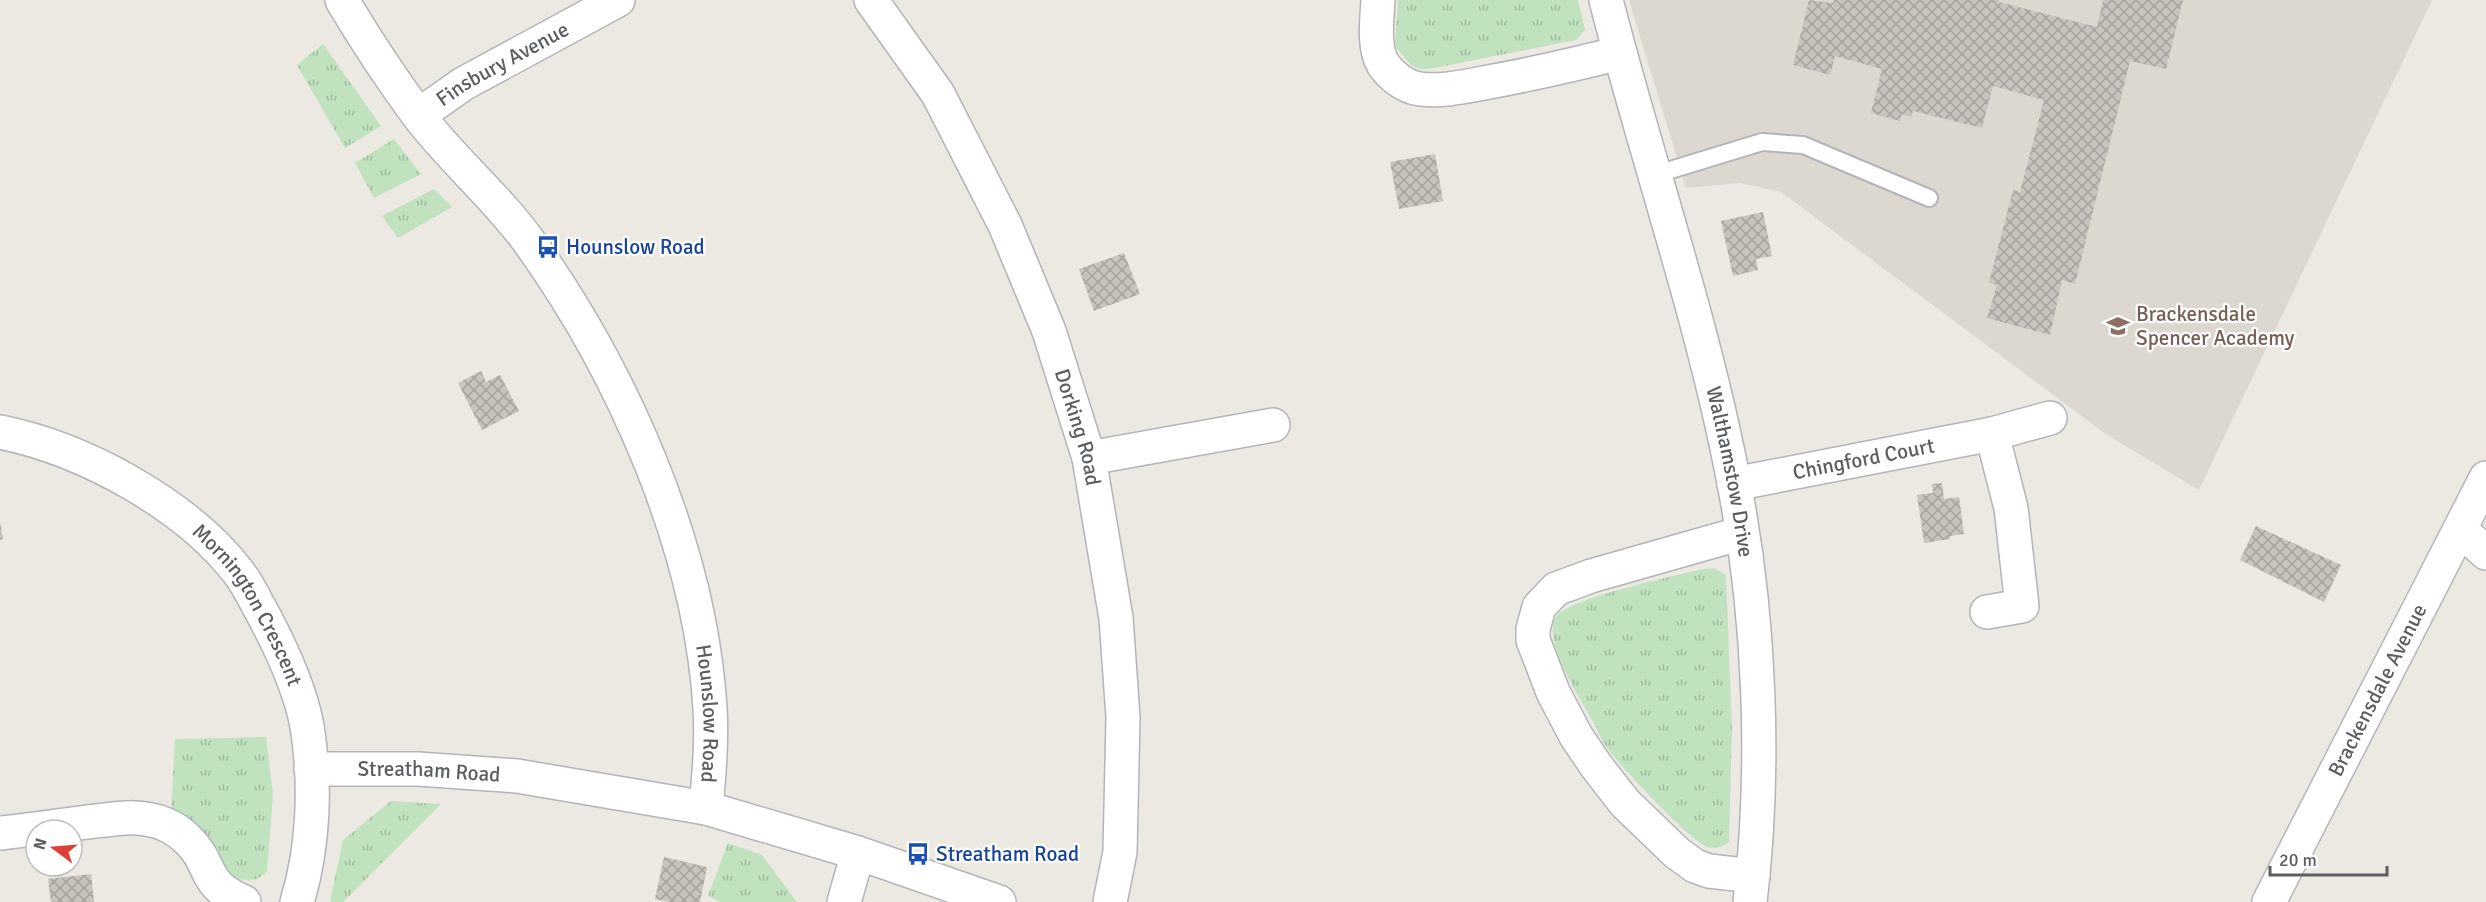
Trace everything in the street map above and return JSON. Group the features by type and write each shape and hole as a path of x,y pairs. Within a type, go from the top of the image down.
{"street":[{"name":"Hounslow Road","path":"342,0 419,115 529,242 593,343 655,473 674,527 688,579 701,644 710,707 710,760 706,808"},
{"name":"Finsbury Avenue","path":"419,115 463,84 618,0"},
{"name":"Dorking Road","path":"871,0 938,94 1005,225 1049,331 1089,458 1116,618 1122,717 1120,852 1110,902"},
{"path":"1378,0 1376,24 1381,61 1405,84 1418,89 1461,87 1560,68 1620,53"},
{"name":"Walthamstow Drive","path":"1606,0 1711,379 1734,484 1756,642 1758,747 1752,889"},
{"name":"Chingford Court","path":"1734,484 1992,434 2050,418"},
{"path":"1089,458 1273,425"},
{"name":"Mornington Crescent","path":"0,432 47,444 114,474 182,518 218,549 240,573 277,640 307,725 312,809 308,851 297,902"},
{"path":"1988,612 2022,606 2011,508 1992,434"},
{"name":"Brackensdale Avenue","path":"2269,902 2486,478"},
{"path":"2461,530 2486,553"},
{"path":"1742,533 1591,576 1556,589 1539,606 1533,629 1533,640 1553,692 1576,736 1625,803 1677,853 1695,866 1752,889"},
{"name":"Streatham Road","path":"311,769 418,769 517,776 706,808 858,853 999,902"},
{"path":"0,833 121,818 153,820 172,828 187,838 197,850 212,881 225,893 244,902"},
{"path":"844,902 858,853"}],"lane":[{"path":"1654,175 1762,142 1803,145 1929,198"}],"shaded area":[{"name":"Brackensdale Spencer Academy","path":"1629,0 2432,0 2199,490 2107,435 1781,192 1740,183 1686,188"}],"green space":[{"path":"1398,0 1578,0 1585,30 1576,40 1420,69 1410,64 1395,46"},
{"path":"323,44 381,126 345,148 297,65"},
{"path":"394,139 421,174 374,198 355,163"},
{"path":"434,189 452,207 398,238 382,216"},
{"path":"1714,568 1726,575 1732,728 1729,842 1714,848 1699,842 1671,817 1638,784 1605,745 1564,669 1554,640 1553,627 1556,617 1580,602 1648,582"},
{"path":"266,737 273,795 267,871 253,880 228,877 171,812 175,739"},
{"path":"391,801 441,804 343,902 330,902 343,840"},
{"path":"728,843 762,855 797,902 720,902 708,896"}],"building":[{"path":"1809,0 1833,3 1834,0 1999,0 1999,2 2097,27 2103,0 2183,0 2166,69 2130,61 2075,284 2062,280 2050,335 1987,318 1997,285 1989,283 2013,190 2020,192 2044,100 1993,86 1982,128 1913,111 1911,117 1902,114 1900,121 1871,113 1882,69 1835,56 1830,75 1793,65"},
{"path":"1435,154 1443,201 1399,209 1390,162"},
{"path":"1763,212 1772,256 1756,259 1758,270 1733,276 1721,221"},
{"path":"1124,253 1140,294 1094,311 1079,269"},
{"path":"481,371 486,382 500,375 519,411 482,430 458,383"},
{"path":"1942,483 1944,499 1959,497 1964,534 1950,536 1950,539 1924,543 1917,495 1933,493 1932,484"},
{"path":"0,522 3,539 0,540"},
{"path":"2256,526 2341,565 2324,602 2240,560"},
{"path":"664,857 707,867 700,902 669,902 655,899"},
{"path":"91,874 94,902 51,902 48,879 84,878 84,875"}],"place":[{"name":"Hounslow Road","path":"548,247"},
{"name":"Brackensdale Spencer Academy","path":"2118,326"},
{"name":"Streatham Road","path":"918,854"}]}
